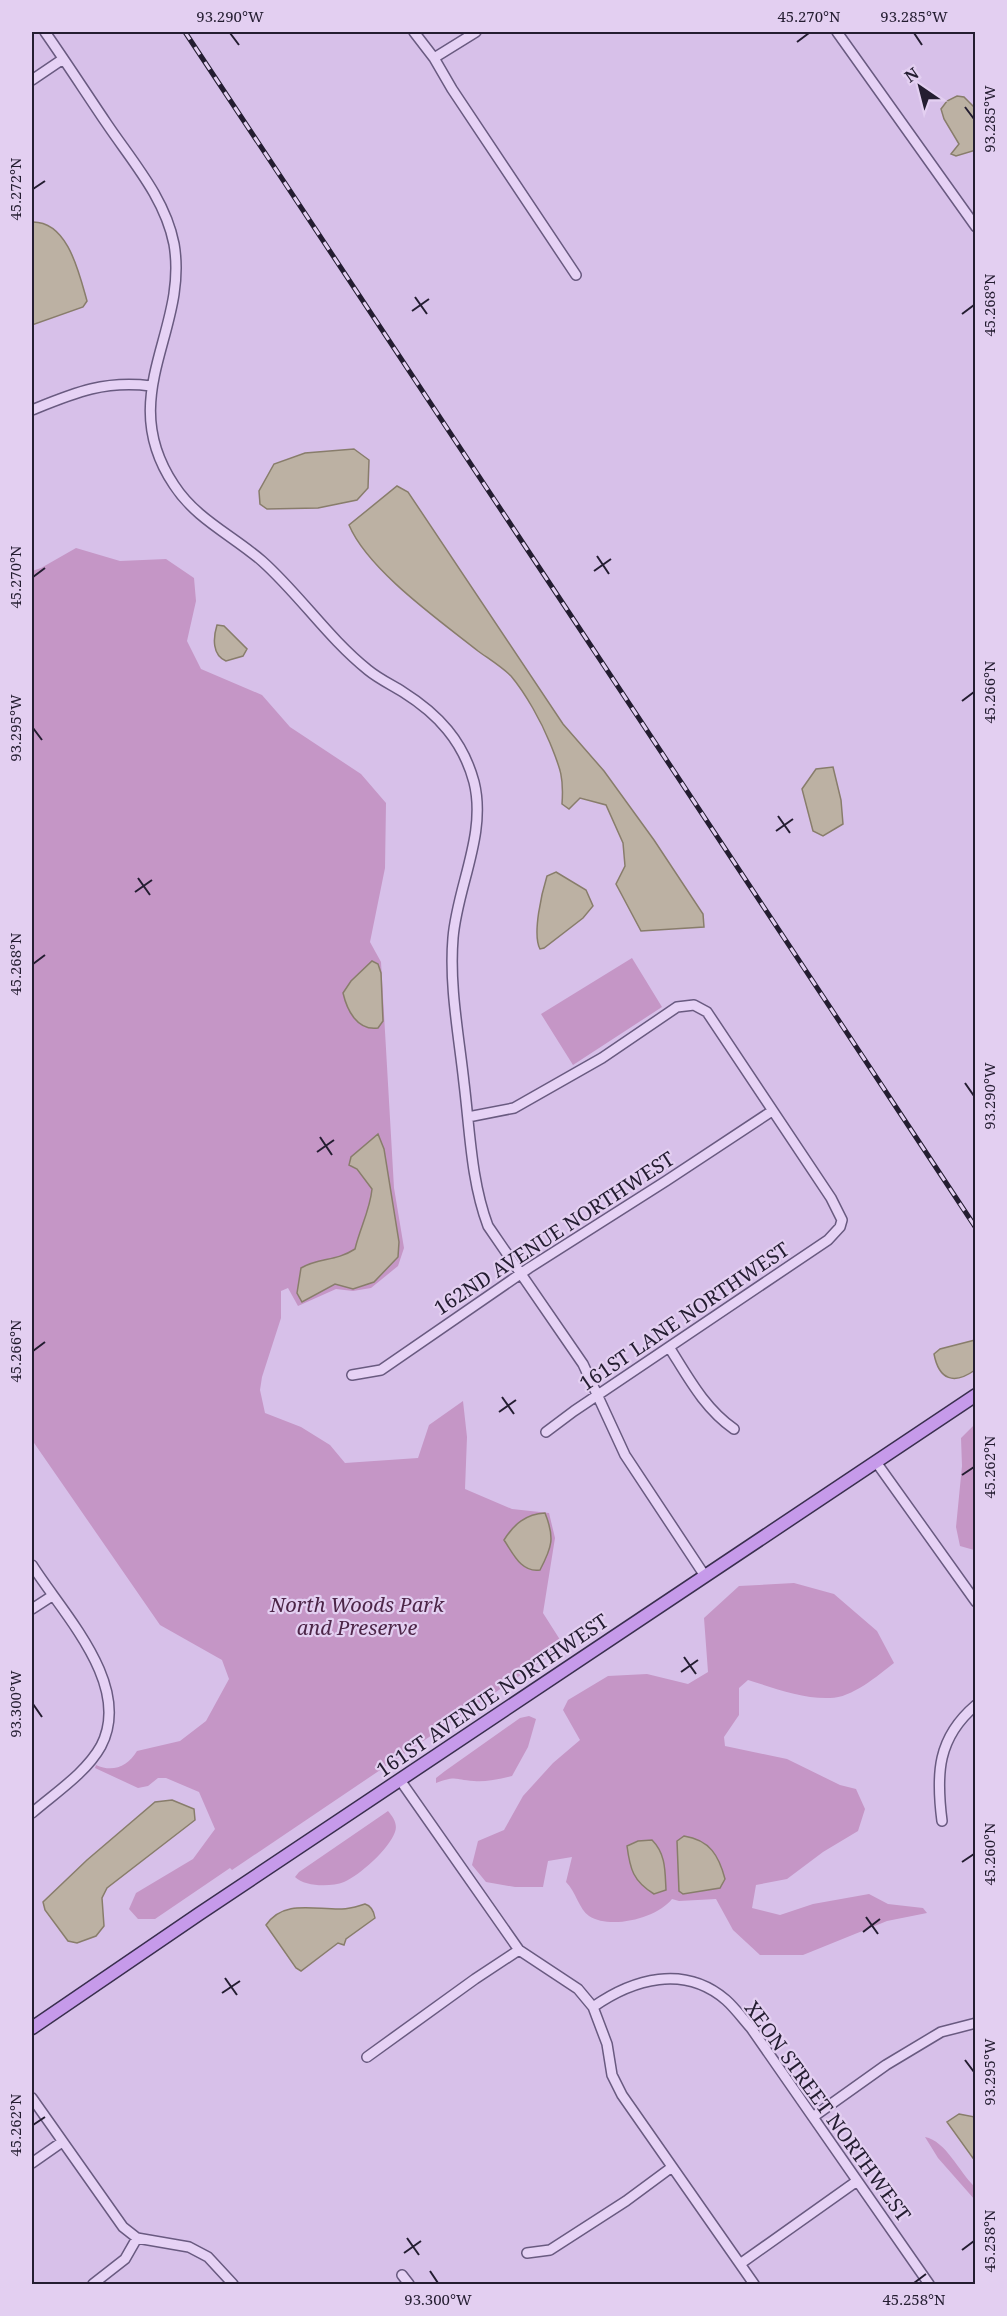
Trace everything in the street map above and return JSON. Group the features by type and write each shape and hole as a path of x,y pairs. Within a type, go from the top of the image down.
{"main road":[{"name":"161ST AVENUE NORTHWEST","path":"32,2028 975,1395"}],"street":[{"path":"45,32 156,195 171,233 176,261 174,288 151,386 150,420 154,447 169,477 185,499 209,523 264,562 345,649 370,672 425,706 448,729 465,755 475,785 477,815 472,852 460,891 453,938 453,972 474,1170 483,1213 488,1226 583,1364 625,1455 705,1576"},
{"path":"414,32 434,58 452,89 576,275"},
{"path":"434,58 476,32"},
{"path":"837,32 975,227"},
{"path":"32,80 63,59"},
{"path":"32,410 96,386 124,384 151,386"},
{"path":"468,1117 514,1108 602,1058 677,1007 694,1005 707,1012 772,1111"},
{"name":"161ST LANE NORTHWEST","path":"546,1432 828,1240 840,1227 842,1220 831,1198 772,1111"},
{"name":"162ND AVENUE NORTHWEST","path":"352,1375 381,1370 520,1274 772,1111"},
{"path":"669,1347 706,1405 718,1418 734,1429"},
{"path":"876,1462 975,1602"},
{"path":"32,1565 101,1670 110,1708 107,1731 100,1747 79,1773 32,1814"},
{"path":"32,1609 52,1596"},
{"path":"942,1821 938,1788 940,1762 950,1737 965,1714 975,1705"},
{"path":"400,1779 519,1950 578,1989 593,2007 607,2044 612,2075 622,2095 754,2284"},
{"path":"367,2057 519,1950"},
{"name":"XEON STREET NORTHWEST","path":"593,2007 611,1995 646,1980 665,1978 692,1982 712,1990 727,2001 751,2028 929,2284"},
{"path":"813,2117 886,2065 941,2032 975,2024"},
{"path":"32,2098 123,2227 137,2238 189,2247 208,2257 233,2284"},
{"path":"32,2163 62,2142"},
{"path":"527,2253 550,2250 672,2167"},
{"path":"740,2264 857,2181"},
{"path":"93,2284 125,2259 137,2238"},
{"path":"402,2275 409,2284"}],"green space":[{"name":"North Woods Park and Preserve","path":"76,548 120,561 166,559 194,578 196,601 187,641 201,669 262,695 290,727 361,774 386,803 385,868 370,942 381,962 394,1188 404,1248 398,1266 371,1288 353,1291 336,1289 298,1306 288,1288 281,1291 281,1318 260,1390 265,1413 301,1427 330,1445 345,1463 418,1458 429,1425 463,1401 467,1437 465,1489 512,1509 549,1513 555,1538 543,1613 564,1646 232,1870 230,1868 155,1919 138,1919 129,1909 136,1893 193,1859 215,1829 199,1792 166,1778 158,1778 148,1786 138,1788 95,1768 96,1765 108,1768 120,1767 137,1751 180,1741 206,1721 229,1679 222,1660 160,1625 32,1440 32,571"},
{"path":"632,958 662,1007 573,1065 541,1014"},
{"path":"975,1424 976,1550 974,1550 960,1546 956,1527 962,1466 961,1438"},
{"path":"794,1583 834,1594 877,1631 894,1663 864,1685 838,1697 820,1698 799,1695 748,1680 739,1688 739,1715 724,1737 725,1746 787,1759 840,1785 856,1789 865,1809 858,1831 823,1852 787,1879 756,1885 752,1908 780,1915 813,1904 869,1894 888,1904 923,1908 927,1913 887,1921 803,1955 760,1955 733,1930 716,1899 679,1901 672,1899 656,1912 621,1922 598,1920 589,1916 566,1882 572,1857 548,1861 543,1887 515,1887 486,1882 472,1865 478,1841 504,1830 523,1796 553,1763 580,1740 563,1710 568,1700 608,1676 647,1674 688,1684 708,1672 704,1618 739,1586"},
{"path":"529,1716 536,1719 528,1747 512,1776 484,1781 452,1779 436,1783 436,1778 445,1771 520,1718"},
{"path":"388,1811 396,1829 392,1839 358,1874 339,1884 325,1885 305,1883 295,1877 299,1872"},
{"path":"925,2137 939,2144 946,2151 975,2187 975,2200 938,2158"}],"shaded area":[{"path":"957,96 964,97 975,108 976,150 956,156 951,154 959,144 944,119 941,109 947,101"},
{"path":"32,222 44,224 55,230 63,239 76,263 87,301 83,307 32,325"},
{"path":"354,449 369,460 368,488 357,500 318,508 267,509 260,504 259,491 274,464 305,453"},
{"path":"397,486 408,492 563,724 604,771 654,840 703,914 704,927 641,931 616,884 625,866 623,843 606,805 580,798 569,809 562,804 562,779 556,759 538,717 517,683 504,669 444,625 406,593 358,542 349,525"},
{"path":"217,625 224,626 247,649 243,656 226,661 218,655 214,641"},
{"path":"833,767 841,800 843,824 823,836 813,831 802,789 816,769"},
{"path":"556,872 586,890 593,906 583,918 540,949 537,924 540,902 547,876"},
{"path":"372,961 378,964 381,973 383,1021 378,1028 364,1026 354,1018 343,993 351,981"},
{"path":"378,1134 384,1149 399,1242 398,1257 374,1282 353,1289 335,1284 302,1302 297,1293 301,1268 341,1256 355,1249 372,1189 357,1169 349,1165 351,1157"},
{"path":"975,1340 975,1370 967,1375 954,1378 948,1377 940,1370 934,1354 940,1349"},
{"path":"545,1513 551,1542 540,1570 533,1570 518,1561 504,1540 521,1521 532,1515"},
{"path":"172,1800 194,1809 195,1820 107,1888 102,1898 104,1926 96,1936 77,1943 68,1941 45,1910 43,1902 87,1860 155,1802"},
{"path":"684,1836 701,1841 712,1850 720,1863 725,1879 720,1888 683,1894 679,1891 677,1841"},
{"path":"652,1840 662,1857 666,1890 654,1894 641,1884 634,1874 627,1846 638,1841"},
{"path":"365,1904 372,1909 375,1918 346,1939 344,1945 338,1943 301,1971 296,1968 266,1925 273,1917 291,1909 345,1909"},
{"path":"959,2114 975,2117 975,2161 947,2122"}],"railway":[{"path":"185,32 976,1228"}]}
